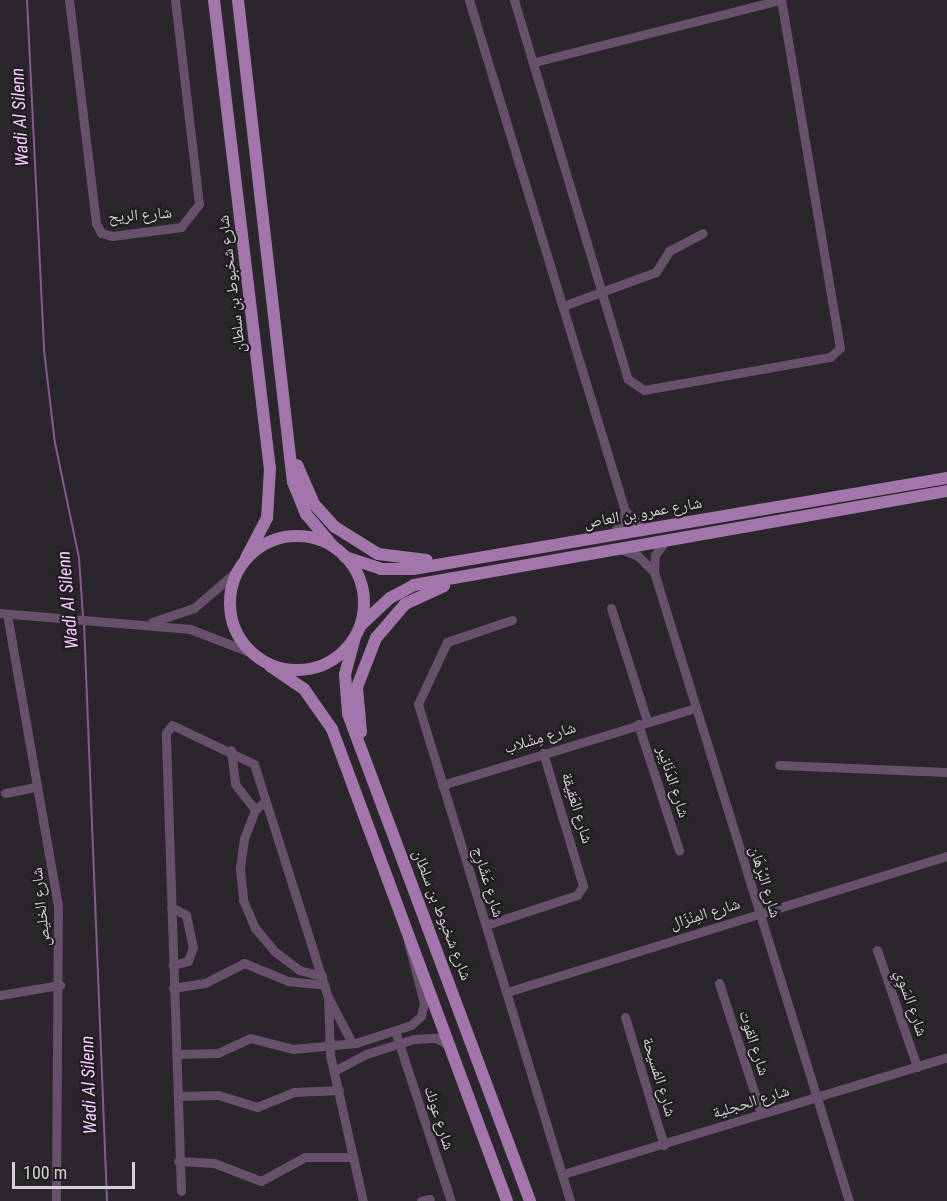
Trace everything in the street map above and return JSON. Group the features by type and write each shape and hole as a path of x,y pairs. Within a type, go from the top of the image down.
{"main road":[{"name":"شارع شخبوط بن سلطان","path":"214,0 270,468 267,518 246,558"},
{"path":"238,0 293,482 306,514 345,557 364,594 361,625 355,637 327,664 309,670 270,666"},
{"path":"281,366 300,475 314,504 335,526 370,550 397,559 518,551"},
{"name":"شارع عمرو بن العاص","path":"345,557 381,569 405,570 947,477"},
{"name":"شارع عمرو بن العاص","path":"361,625 408,588 521,565 665,542 947,491"},
{"path":"331,544 304,536 277,538 246,558 238,570 229,604 236,630 250,652 304,689 325,714 409,933 507,1201"},
{"path":"402,855 360,727 357,698 361,667 383,627 415,597 521,565"},
{"name":"شارع شخبوط بن سلطان","path":"355,637 345,674 348,714 530,1201"}],"street":[{"name":"شارع الريح","path":"69,0 96,224 101,233 112,236 181,227 199,204 175,0"},
{"path":"469,0 626,511 645,530"},
{"path":"514,0 535,62 628,379 644,390 830,357 840,348 780,0 535,62"},
{"path":"562,306 656,272 669,251 703,233"},
{"path":"613,535 626,511"},
{"path":"654,572 655,555 665,542"},
{"path":"618,549 638,556 654,572"},
{"path":"138,624 194,608 238,570"},
{"name":"شارع البُرْهَان","path":"654,572 849,1201"},
{"path":"611,608 643,722"},
{"path":"4,613 138,624 206,633 250,652"},
{"name":"شارع الخليص","path":"4,613 58,907 60,985 57,1201"},
{"name":"شارع عَشَارِج","path":"512,620 451,639 420,693 418,708 570,1201"},
{"name":"شارع مِشْلاب","path":"442,785 695,708"},
{"name":"شارع الدَنَانِير","path":"643,722 679,850"},
{"path":"181,1191 178,1161 177,1054 166,731 174,725 231,750 252,762 328,997 361,1056"},
{"path":"231,750 235,784 255,810"},
{"name":"شارع العَقِيقة","path":"486,925 577,895 583,886 581,873 543,753"},
{"path":"778,765 947,772"},
{"path":"2,794 37,787"},
{"path":"264,802 255,810 242,847 240,885 255,928 274,951 299,970 323,980"},
{"name":"شارع المِنْزَال","path":"507,992 947,855"},
{"path":"171,907 185,912 193,947 188,961 173,965"},
{"path":"177,1054 218,1053 250,1038 292,1049 354,1043 395,1032 417,1020 424,1010 409,959 409,933"},
{"name":"شارع السَوِي","path":"877,950 917,1067"},
{"path":"261,967 274,951"},
{"path":"174,988 205,983 244,963 261,967 288,981 323,980"},
{"name":"شارع القوت","path":"719,983 761,1113"},
{"path":"0,995 60,985"},
{"path":"328,997 329,1046 363,1201"},
{"name":"شارع الفسيحة","path":"625,1017 664,1145"},
{"name":"شارع عونك","path":"395,1032 451,1201"},
{"path":"334,1071 361,1056 429,1037 449,1045"},
{"name":"شارع الحجلية","path":"563,1174 947,1057"},
{"path":"178,1096 218,1095 257,1107 294,1092 339,1090"},
{"path":"178,1161 214,1163 261,1181 305,1157 352,1157"},
{"path":"493,1160 502,1201"}],"waterway":[{"name":"Wadi Al Silenn","path":"27,0 44,350 55,443 79,558 83,617"},
{"name":"Wadi Al Silenn","path":"84,623 107,1201"}]}
